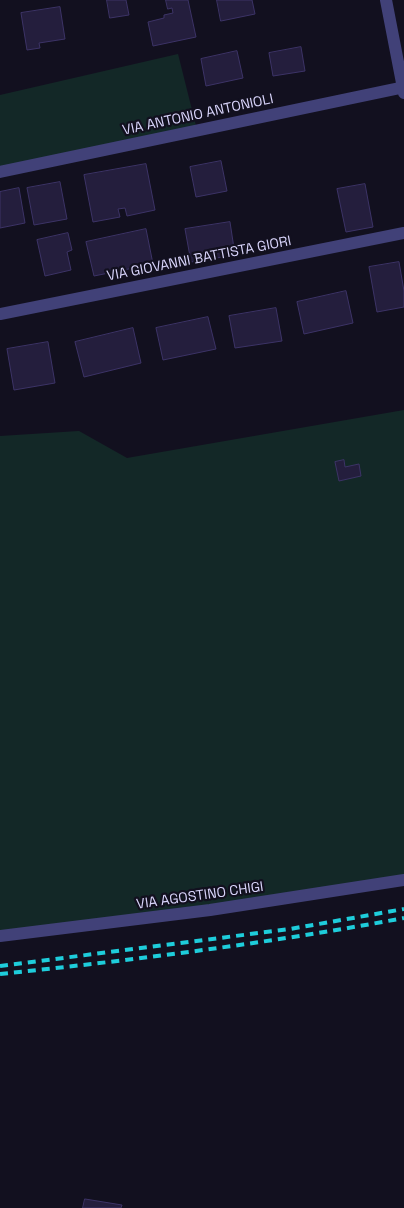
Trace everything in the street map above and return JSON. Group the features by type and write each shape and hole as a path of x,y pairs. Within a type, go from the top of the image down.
{"street":[{"path":"386,0 404,89"},
{"name":"VIA ANTONIO ANTONIOLI","path":"0,172 404,89"},
{"name":"VIA GIOVANNI BATTISTA GIORI","path":"0,314 404,234"},
{"name":"VIA AGOSTINO CHIGI","path":"0,936 210,910 404,880"}],"green space":[{"path":"178,54 197,130 0,172 0,95"},
{"path":"404,410 404,880 0,936 0,436 79,431 127,458"}],"building":[{"path":"107,0 126,0 129,15 110,18"},
{"path":"166,0 188,0 196,37 153,46 148,22 164,18 164,15 173,13 172,8 168,9"},
{"path":"217,0 252,0 255,14 221,21"},
{"path":"60,7 65,39 39,43 40,48 27,50 21,13"},
{"path":"301,47 305,71 273,76 269,53"},
{"path":"237,51 243,78 206,86 201,59"},
{"path":"221,161 227,191 196,197 190,167"},
{"path":"146,164 155,210 127,216 125,208 118,209 120,217 93,222 84,175"},
{"path":"60,182 67,219 34,225 27,188"},
{"path":"365,184 373,227 346,232 337,189"},
{"path":"19,188 25,223 0,228 0,192"},
{"path":"230,222 235,255 191,262 185,229"},
{"path":"146,229 153,264 94,276 86,242"},
{"path":"68,233 72,250 67,252 71,270 45,276 37,240"},
{"path":"399,262 404,291 404,307 377,312 369,267"},
{"path":"346,291 353,323 304,334 297,302"},
{"path":"276,308 282,341 235,348 229,316"},
{"path":"208,317 216,349 163,360 156,328"},
{"path":"133,328 141,363 84,377 75,342"},
{"path":"48,342 55,383 14,390 7,349"},
{"path":"344,460 345,467 359,464 361,476 339,481 335,462"},
{"path":"85,1199 122,1205 121,1208 83,1208"}],"railway":[{"path":"0,966 290,929 404,909"},
{"path":"0,974 202,950 404,918"}]}
